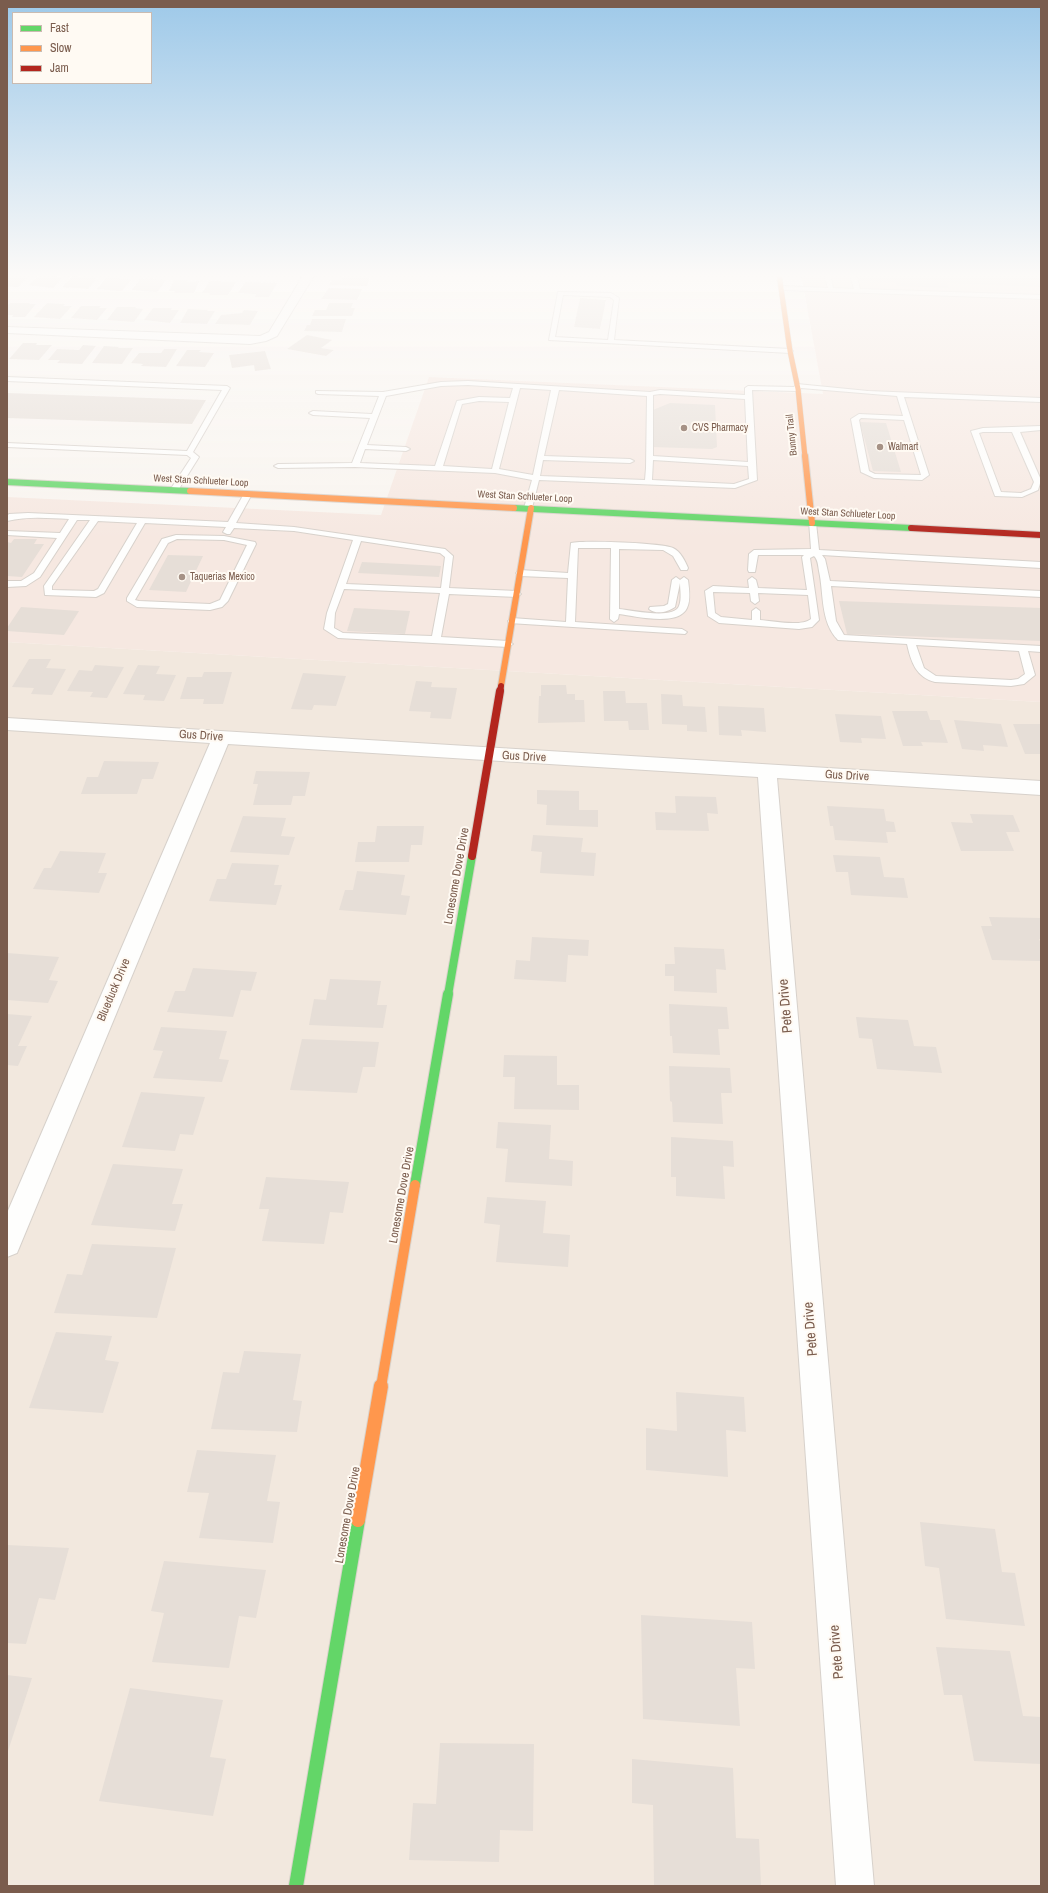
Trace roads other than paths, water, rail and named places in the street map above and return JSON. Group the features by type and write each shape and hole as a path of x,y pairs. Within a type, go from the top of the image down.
{"street":[{"name":"Bunny Trail","path":"793,362 798,387 812,523"},
{"name":"West Stan Schlueter Loop","path":"7,482 1041,535"},
{"name":"Lonesome Dove Drive","path":"296,1886 490,755 530,508"},
{"name":"Gus Drive","path":"7,724 1041,788"},
{"name":"Blueduck Drive","path":"7,1244 222,737"},
{"name":"Pete Drive","path":"767,772 855,1886"}],"lane":[{"path":"7,379 227,388 188,453"},
{"path":"318,392 383,394 441,384 468,383 650,394 660,392 748,397"},
{"path":"495,471 517,386"},
{"path":"278,466 355,465 495,471 536,478 742,485 753,480 748,397 748,388 750,387 798,387 868,393 1041,400"},
{"path":"530,508 554,391 557,388"},
{"path":"355,465 383,394"},
{"path":"648,483 650,468 650,394"},
{"path":"900,394 925,475 922,478 874,476 865,472 855,419 859,416 907,418"},
{"path":"438,469 459,402 479,399 513,400"},
{"path":"313,413 374,416"},
{"path":"1015,430 1038,482 1034,490 1022,495 998,494 975,431 1041,428"},
{"path":"7,445 188,453 195,457 174,490"},
{"path":"362,447 406,449"},
{"path":"541,458 630,461"},
{"path":"649,458 752,464"},
{"path":"224,538 248,494"},
{"path":"7,519 12,516 28,515 294,529 442,551 449,556 436,639"},
{"path":"7,584 23,584 37,575 59,536 76,517"},
{"path":"96,518 48,586 48,593 96,594 101,591 143,520"},
{"path":"812,523 815,552 821,560 832,626 841,638 1041,649"},
{"path":"9,537 59,536"},
{"path":"36,542 59,536"},
{"path":"176,537 224,538 252,544 224,601 219,605 210,607 196,607 137,604 131,601 131,598 165,541 176,537"},
{"path":"358,538 332,613 329,629 341,636 436,639 508,644"},
{"path":"570,625 574,545 614,545 672,549 680,565"},
{"path":"614,545 618,611 614,628"},
{"path":"752,570 753,554 757,552 815,552 1041,565"},
{"path":"812,593 713,589 709,591 708,594 711,614 719,620 756,624 799,626 813,623 815,614 812,593 806,557 815,552"},
{"path":"520,573 573,576"},
{"path":"618,611 629,614 671,616 678,614 683,608 680,580"},
{"path":"752,580 755,601"},
{"path":"826,583 1041,594"},
{"path":"341,586 517,594"},
{"path":"756,611 756,624"},
{"path":"512,621 682,632"},
{"path":"911,642 918,669 928,677 935,679 1011,683 1021,682 1030,675 1023,648"}],"place":[{"name":"CVS Pharmacy","path":"684,428"},
{"name":"Walmart","path":"880,447"},
{"name":"Taquerias Mexico","path":"182,577"}]}
